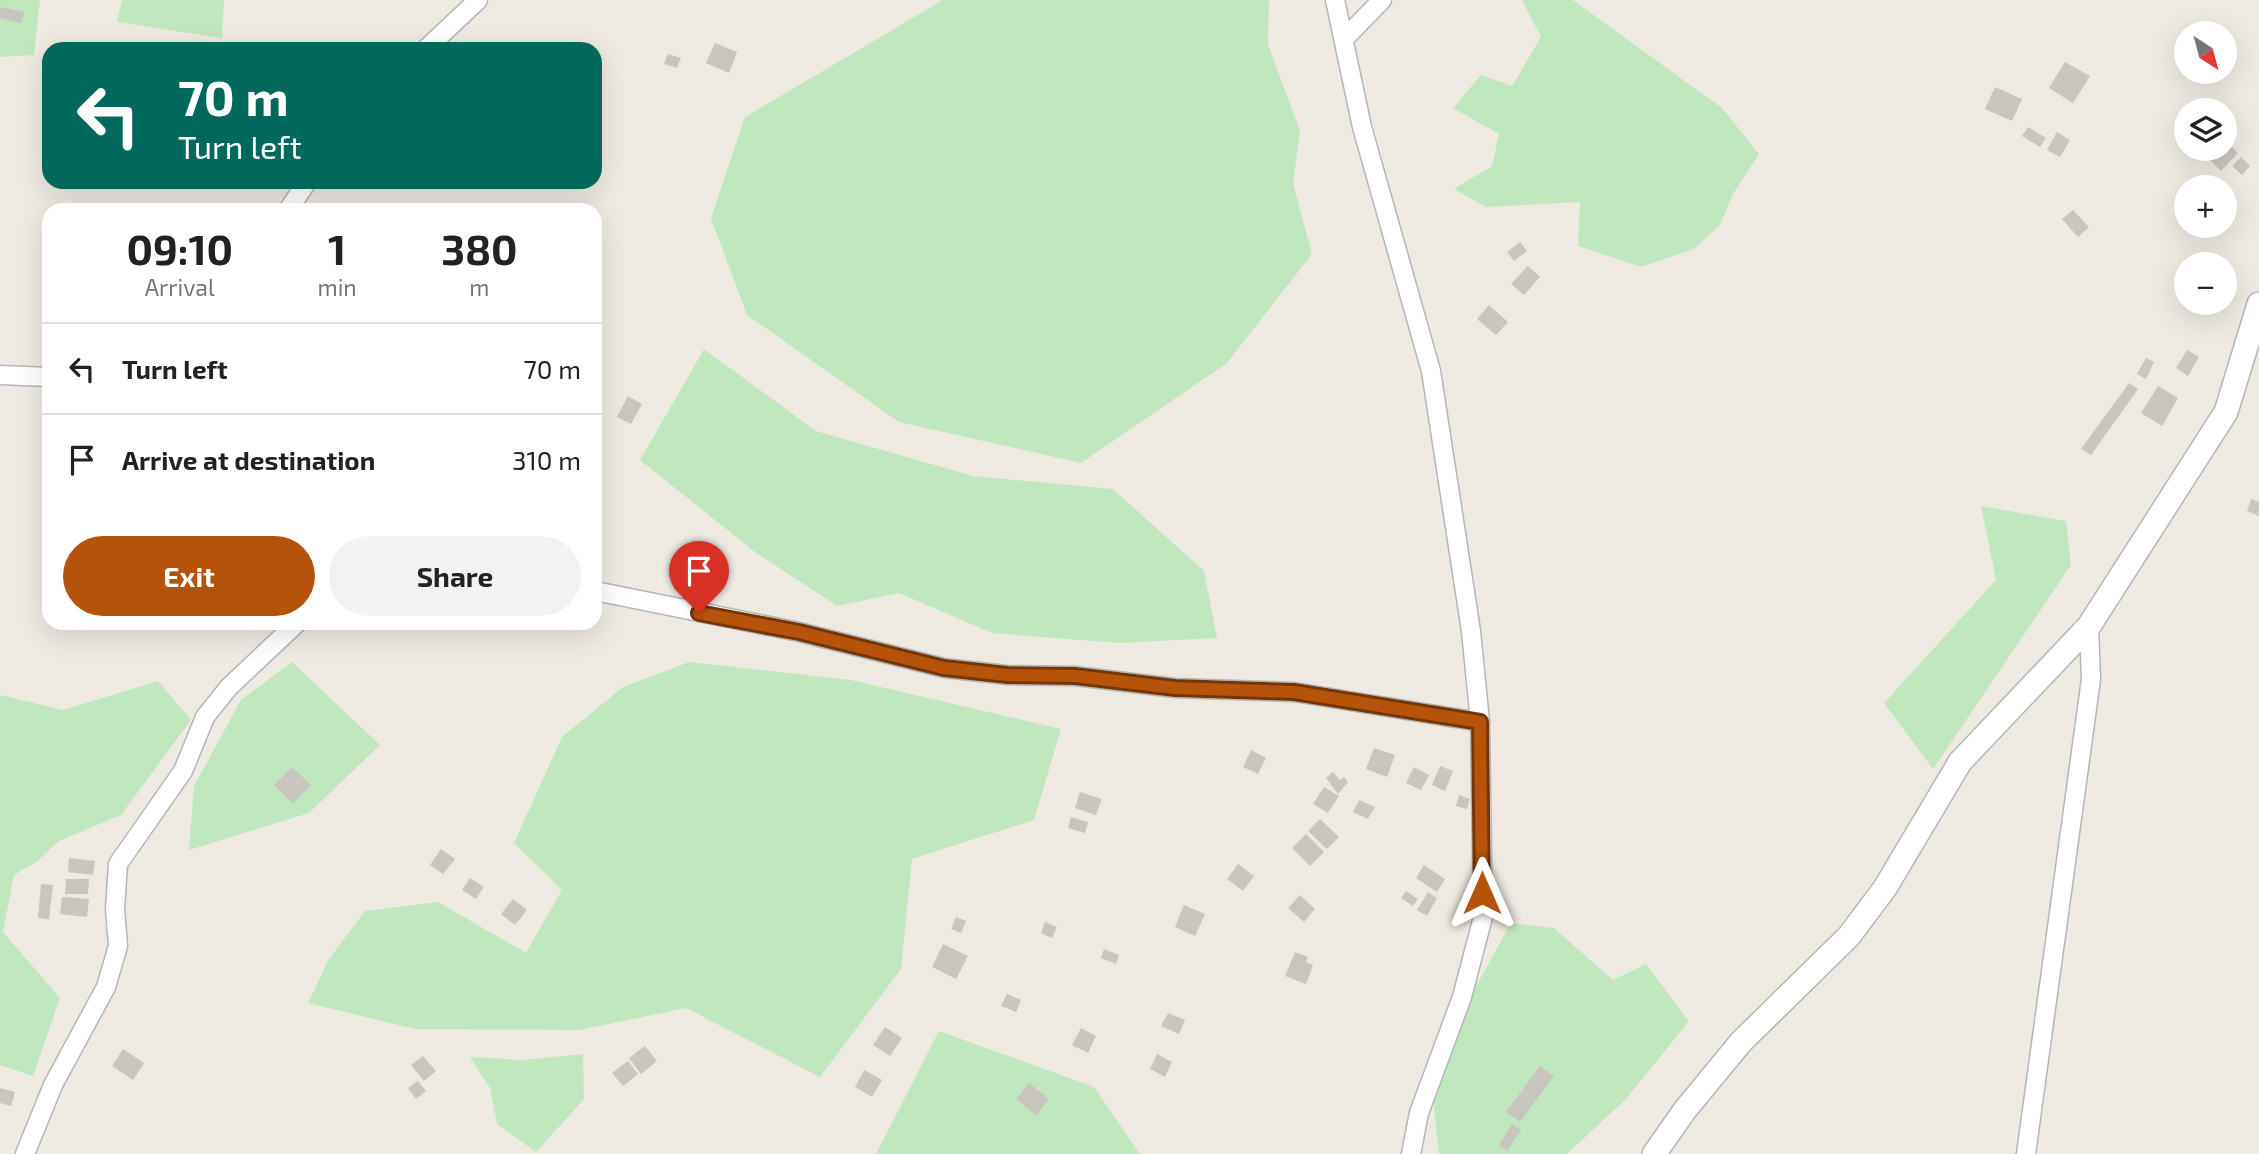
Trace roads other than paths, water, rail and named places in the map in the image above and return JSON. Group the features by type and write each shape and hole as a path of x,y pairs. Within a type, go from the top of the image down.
{"street":[{"path":"433,42 478,0"},
{"path":"1335,0 1362,127 1431,371 1471,631 1480,722 1483,917 1462,997 1419,1113 1411,1154"},
{"path":"1344,39 1382,0"},
{"path":"1654,1154 1685,1110 1741,1042 1849,936 1885,888 1960,762 2089,626 2226,412 2259,304"},
{"path":"0,375 42,377"},
{"path":"602,592 799,632 944,668 1007,675 1075,676 1175,688 1294,692 1480,722"},
{"path":"2026,1154 2091,679 2089,626"},
{"path":"25,1154 53,1085 106,987 118,946 115,909 118,864 183,771 205,717 229,687 289,630"}]}
